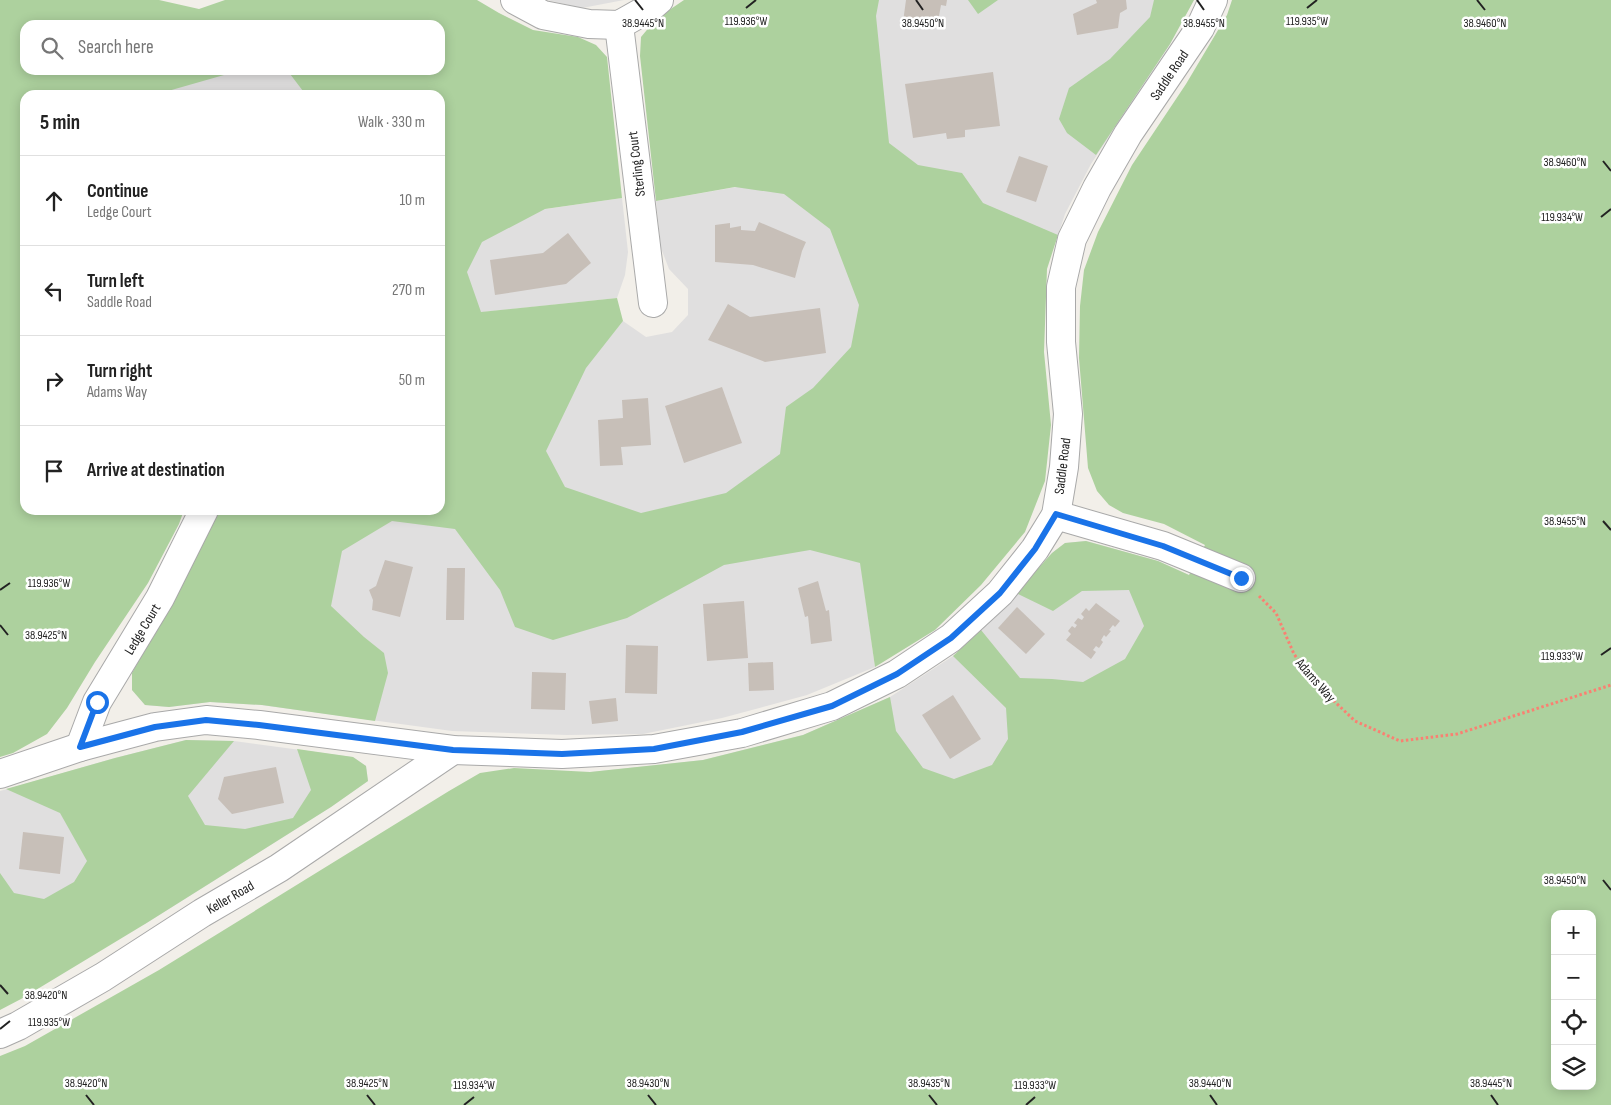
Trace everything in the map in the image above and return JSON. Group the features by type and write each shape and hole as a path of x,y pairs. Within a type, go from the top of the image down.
{"street":[{"path":"515,0 543,15 589,24 619,24 659,0"},
{"name":"Saddle Road","path":"0,774 80,747 155,727 206,720 453,750 562,754 654,749 742,732 832,706 897,674 951,638 1000,593 1035,549 1056,514 1064,467 1068,414 1061,342 1061,286 1072,239 1097,188 1128,134 1200,28 1213,0"},
{"name":"Sterling Court","path":"619,24 652,303"},
{"path":"1056,514 1163,546 1241,578"},
{"name":"Ledge Court","path":"80,747 97,702 160,598 202,515"},
{"name":"Keller Road","path":"0,1034 18,1026 103,977 202,913 279,868 453,750"}],"path":[{"name":"Adams Way","path":"1241,578 1276,613 1294,654 1312,680 1355,722 1400,741 1457,734 1611,685"}],"shaded area":[{"path":"547,0 624,0 582,8"},
{"path":"847,0 1194,0 1170,44 1091,164 1065,214 1058,235 903,266 850,486 875,667 807,695 722,718 643,734 567,735 452,731 261,705 210,702 169,707 145,705 132,690 132,673 199,551 216,515 349,515 455,528 623,321 646,337 672,332 688,315 688,289 669,269 661,248 656,201 876,163"},
{"path":"32,75 429,75 428,90 34,90"},
{"path":"622,198 628,252 625,275 617,298 445,316 445,223"},
{"path":"1086,541 1158,561 1189,575 1067,799 591,772 703,760 803,735 890,697 953,656 1000,611 1052,553 1065,543"},
{"path":"186,740 234,741 353,757 366,766 368,781 331,807 145,924 0,954 0,791"}],"green space":[{"path":"0,0 159,0 199,9 225,0 477,0 533,30 578,37 596,45 607,57 622,198 545,209 482,242 467,272 481,312 617,298 623,321 586,368 546,451 565,487 641,513 726,493 780,454 786,407 813,388 851,347 859,305 830,229 784,194 735,187 656,201 640,56 641,37 656,19 684,0 879,0 876,16 889,143 918,165 962,173 983,203 1058,235 1047,269 1044,352 1051,425 1045,481 1025,532 981,585 935,630 875,667 860,563 810,550 724,565 627,618 553,640 515,627 500,590 455,529 392,521 342,551 331,606 384,653 388,673 375,721 262,705 210,702 169,707 145,705 132,690 132,673 199,551 216,515 445,515 445,90 302,90 291,75 445,75 445,20 20,20 20,75 224,75 172,90 20,90 20,515 182,515 148,583 95,662 67,708 47,734 13,753 0,757"},
{"path":"968,0 998,0 978,14"},
{"path":"1154,0 1194,0 1170,44 1096,155 1067,133 1059,119 1069,88 1110,59 1150,17"},
{"path":"1232,0 1611,0 1611,1105 0,1105 0,1056 25,1046 159,970 480,773 514,768 590,772 703,760 803,735 890,697 896,731 923,768 954,779 992,765 1008,739 1006,708 953,656 981,630 1020,678 1083,682 1125,659 1144,626 1129,590 1082,591 1053,611 1016,593 1052,553 1065,543 1086,541 1158,561 1189,575 1205,545 1164,524 1123,513 1109,505 1097,491 1088,468 1079,358 1080,306 1084,270 1098,232 1132,165 1186,84 1227,15"},
{"path":"186,740 234,741 188,796 205,825 245,829 293,818 311,790 297,749 353,757 366,766 368,781 331,807 145,924 0,1010 0,873 14,893 44,899 74,882 87,861 60,813 6,789"}],"building":[{"path":"906,0 947,0 946,6 941,5 937,27 903,22"},
{"path":"1096,0 1126,0 1127,9 1120,13 1118,28 1077,35 1073,14 1097,3"},
{"path":"993,72 1000,126 965,130 965,137 947,139 946,133 913,138 905,84"},
{"path":"1019,156 1048,166 1036,202 1006,192"},
{"path":"759,222 806,242 795,278 753,265 715,262 715,225 730,223 730,228 741,226 741,230 755,231"},
{"path":"568,233 591,263 566,284 495,295 490,260 543,253"},
{"path":"728,304 750,317 820,308 826,353 765,362 708,340"},
{"path":"722,387 742,443 684,463 665,406"},
{"path":"648,398 651,445 621,447 623,465 600,466 598,420 623,418 622,400"},
{"path":"385,560 413,567 400,617 372,610 373,600 369,590 376,586"},
{"path":"447,568 465,568 464,620 446,620"},
{"path":"818,581 826,611 829,610 832,641 811,644 808,616 805,617 798,588"},
{"path":"744,601 748,658 707,661 703,604"},
{"path":"1096,603 1120,621 1115,627 1113,625 1106,637 1104,635 1101,640 1103,642 1099,648 1096,646 1093,650 1096,652 1091,659 1066,640 1071,634 1068,631 1072,626 1075,628 1077,625 1074,623 1078,618 1082,620 1084,617 1081,614 1086,608 1089,611"},
{"path":"1017,607 1045,634 1026,654 998,628"},
{"path":"626,645 658,646 657,694 625,693"},
{"path":"773,662 774,690 749,691 748,663"},
{"path":"532,672 566,673 565,710 531,709"},
{"path":"953,695 981,739 950,759 922,715"},
{"path":"616,698 618,721 592,724 589,701"},
{"path":"276,767 284,803 232,814 218,799 224,777"},
{"path":"23,832 64,837 60,874 19,869"}],"route":[{"path":"97,702 80,747 155,727 206,720 453,750 562,754 654,749 742,732 832,706 897,674 951,638 1000,593 1035,549 1056,514 1163,546 1241,578"}]}
